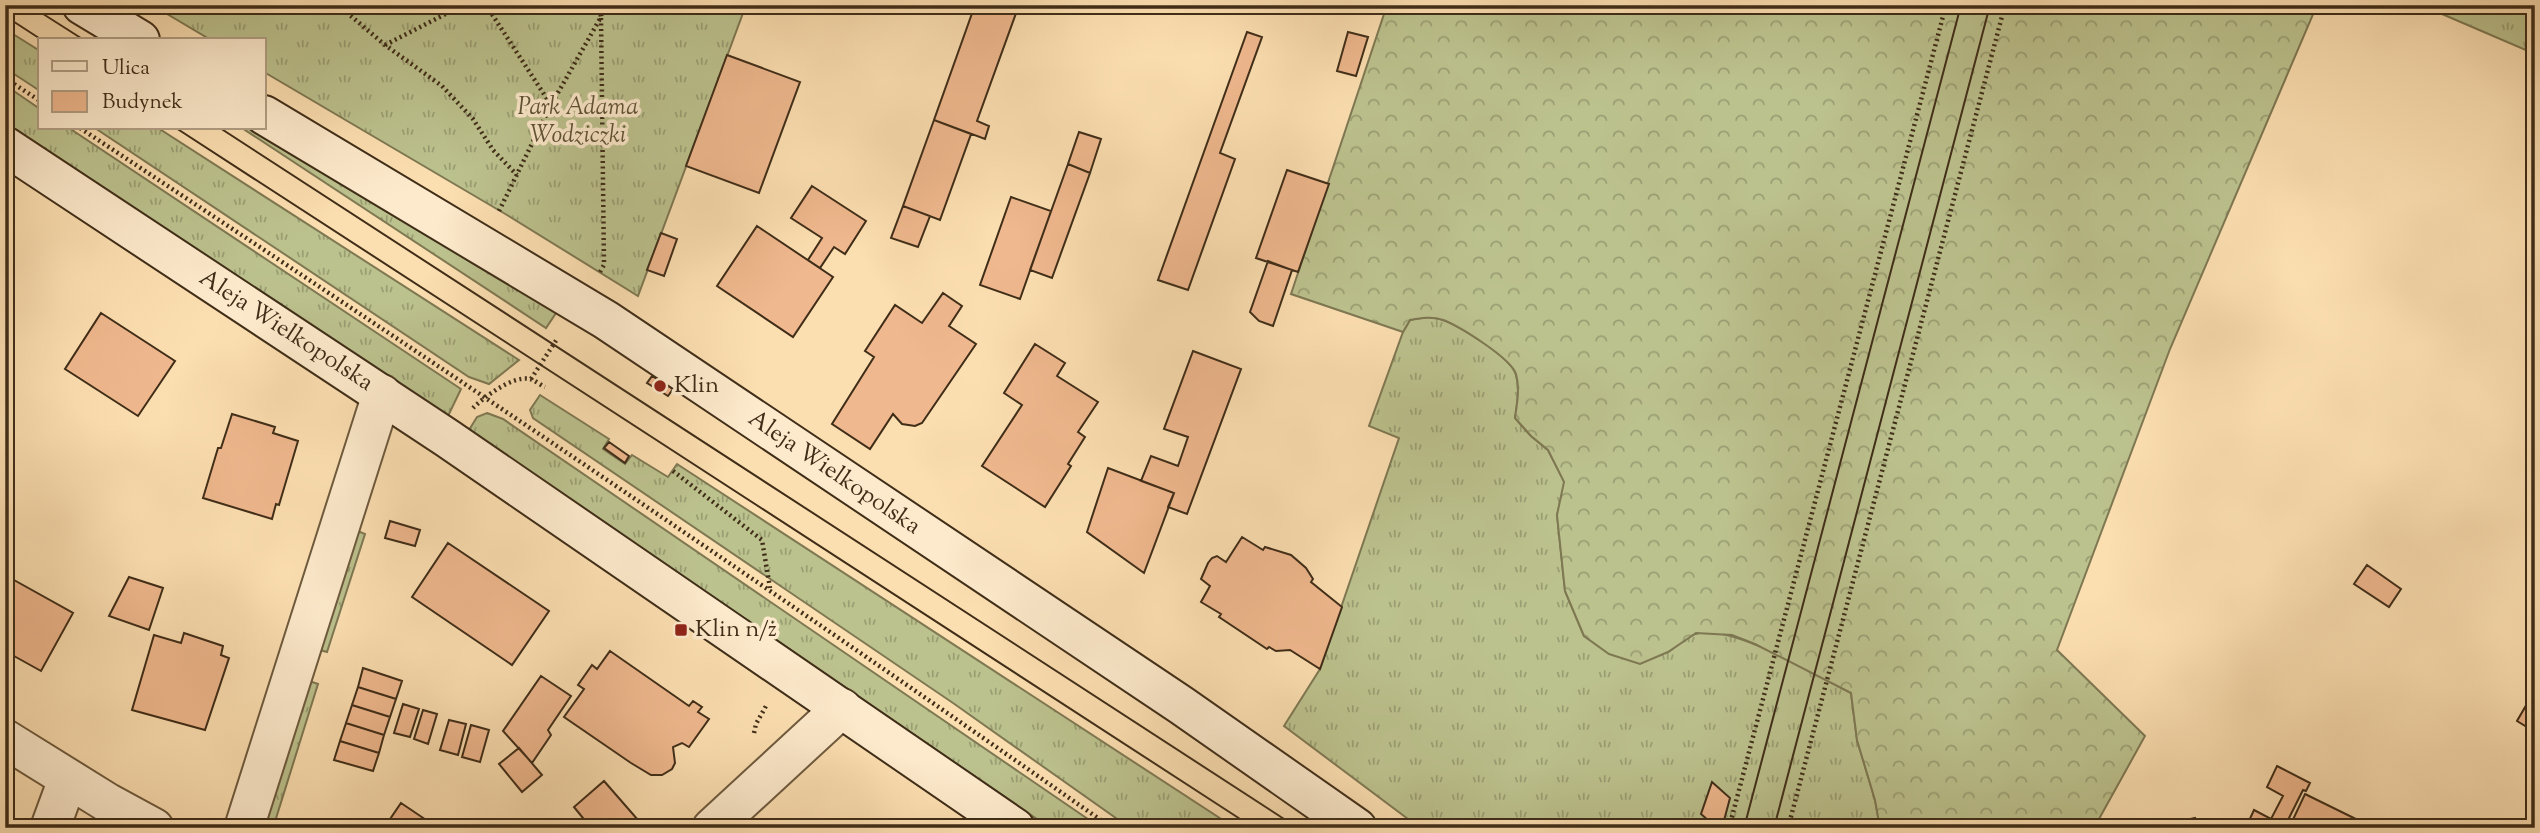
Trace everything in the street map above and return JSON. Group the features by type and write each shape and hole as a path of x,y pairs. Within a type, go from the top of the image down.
{"street":[{"path":"82,5 136,38"},
{"name":"Aleja Wielkopolska","path":"266,117 606,320 1181,705 1357,828"},
{"name":"Aleja Wielkopolska","path":"5,146 382,394 1015,828"},
{"path":"244,828 382,394"},
{"path":"712,828 842,708"},
{"path":"5,739 153,828"},
{"path":"50,828 68,779"}],"path":[{"path":"338,5 385,45 442,86 473,118 493,150 517,175"},
{"path":"385,45 463,5"},
{"path":"486,5 551,105"},
{"path":"596,279 604,265 599,5"},
{"path":"495,218 605,5"},
{"path":"1729,828 1946,5"},
{"path":"1788,828 2005,5"},
{"path":"5,78 38,100"},
{"path":"83,130 485,396 770,589 1112,828"},
{"path":"531,379 563,330"},
{"path":"467,414 485,396 520,378 531,379 545,387"},
{"path":"673,471 762,540 770,589"}],"green space":[{"name":"Park Adama Wodziczki","path":"152,5 746,5 638,296 507,215 266,73 266,38 208,38"},
{"path":"1387,5 2317,5 2170,349 2057,650 2145,736 2094,828 1880,828 1875,800 1857,740 1851,693 1732,635 1696,633 1668,652 1640,664 1609,654 1584,636 1565,591 1557,515 1564,482 1548,450 1515,418 1518,385 1512,367 1484,343 1443,320 1410,320 1403,332 1291,294"},
{"path":"2421,5 2535,5 2535,54"},
{"path":"5,29 38,50 38,90 5,68"},
{"path":"5,85 38,108 38,130 72,130 461,389 448,416 5,123"},
{"path":"98,130 161,130 519,360 489,384 469,377"},
{"path":"245,130 256,130 558,310 546,328"},
{"path":"1427,317 1443,320 1473,336 1505,360 1516,375 1518,391 1515,418 1548,450 1565,482 1557,515 1565,591 1584,636 1668,652 1695,634 1710,632 1730,636 1774,653 1851,693 1857,740 1875,800 1880,828 1420,828 1284,726 1320,669 1399,438 1369,426 1403,332 1410,320"},
{"path":"540,395 609,439 603,449 625,464 632,455 668,477 677,464 1235,828 1130,828 953,703 533,418 530,410"},
{"path":"487,413 503,419 1101,828 1050,828 469,430 477,417"},
{"path":"353,529 365,534 327,652 316,649"},
{"path":"306,680 318,684 273,828 260,828"}],"building":[{"path":"975,5 1019,5 977,121 989,126 985,139 934,120"},
{"path":"1247,32 1262,37 1220,153 1235,159 1188,290 1158,280"},
{"path":"1348,32 1368,37 1356,76 1337,71"},
{"path":"727,55 800,82 759,193 686,166"},
{"path":"934,120 971,134 940,220 903,206"},
{"path":"1079,132 1101,139 1090,173 1068,164"},
{"path":"1068,164 1090,173 1052,278 1030,270"},
{"path":"1287,170 1329,184 1298,272 1256,258"},
{"path":"812,186 866,221 845,254 834,247 820,268 808,260 822,238 791,218"},
{"path":"1011,197 1051,211 1020,299 980,285"},
{"path":"903,206 930,216 918,247 891,238"},
{"path":"757,226 833,277 793,337 717,286"},
{"path":"661,233 677,239 664,276 647,270"},
{"path":"1268,261 1292,270 1273,326 1259,321 1250,312"},
{"path":"943,293 962,306 949,326 976,344 922,423 915,426 902,424 893,414 870,449 832,424 874,357 865,351 895,305 922,323"},
{"path":"101,313 175,361 138,416 65,369"},
{"path":"1035,344 1065,363 1057,376 1098,402 1078,432 1085,437 1068,464 1071,466 1045,507 982,466 1022,405 1004,393"},
{"path":"1193,351 1241,369 1187,514 1168,507 1174,493 1141,481 1151,456 1178,466 1188,437 1164,429"},
{"name":"Klin","path":"652,376 673,389 668,396 647,383"},
{"path":"232,414 275,427 273,433 298,441 279,505 276,504 272,519 203,498 218,448 221,448"},
{"name":"Klin","path":"609,442 629,456 625,463 604,448"},
{"path":"1108,468 1174,493 1144,573 1087,532"},
{"path":"390,521 420,530 415,546 385,538"},
{"path":"1242,537 1263,550 1265,547 1291,555 1306,568 1313,579 1311,582 1342,607 1320,669 1290,650 1267,649 1201,602 1210,586 1201,579 1208,563 1217,556 1226,562"},
{"path":"448,543 549,611 512,665 412,597"},
{"path":"2367,565 2401,589 2389,607 2354,584"},
{"path":"5,575 73,613 41,671 5,651"},
{"path":"129,577 163,588 149,630 109,616"},
{"path":"184,633 223,646 221,655 229,658 205,730 132,710 154,635 181,643"},
{"path":"610,651 689,706 693,701 702,707 698,712 709,719 689,747 682,743 673,747 675,763 672,769 662,775 651,775 564,717 584,689 578,685 592,665 597,669"},
{"path":"363,668 402,681 396,699 358,687"},
{"path":"541,676 571,696 548,730 551,735 532,763 503,731"},
{"path":"358,687 396,699 390,717 352,705"},
{"path":"2535,690 2535,732 2517,721"},
{"path":"403,704 419,709 410,737 394,733"},
{"path":"352,705 390,717 384,735 346,723"},
{"path":"423,710 437,714 428,744 414,739"},
{"path":"449,720 466,724 458,755 440,750"},
{"path":"346,723 384,735 379,753 340,741"},
{"path":"471,725 489,730 480,762 462,757"},
{"path":"340,741 379,753 373,771 334,760"},
{"path":"519,748 542,775 522,792 499,764"},
{"path":"2277,766 2310,783 2306,791 2303,790 2284,828 2252,828 2247,825 2254,810 2271,819 2283,796 2267,787"},
{"path":"604,781 645,828 591,828 574,807"},
{"path":"1712,782 1730,798 1722,828 1717,828 1701,814"},
{"path":"2305,794 2362,822 2359,828 2289,828"},
{"path":"401,803 438,828 384,828"},
{"path":"2195,818 2197,828 2149,828"}],"tram line":[{"path":"29,5 81,38"},
{"path":"1744,828 1961,5"},
{"path":"1774,828 1990,5"},
{"path":"5,16 39,38"},
{"path":"179,130 1254,828"},
{"path":"223,130 1298,828"}],"place":[{"name":"Klin","path":"660,386"},
{"name":"Klin n/ż","path":"681,630"}]}
